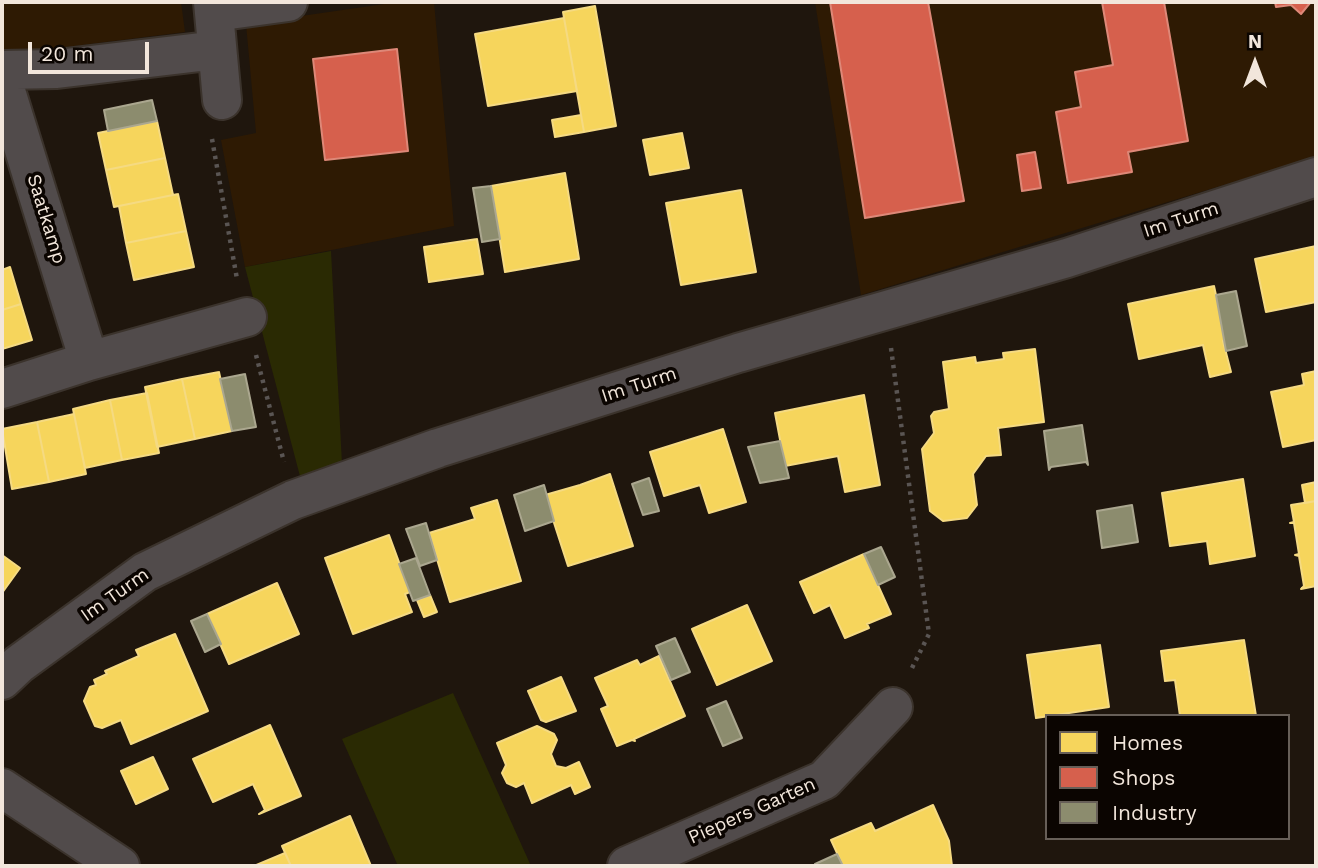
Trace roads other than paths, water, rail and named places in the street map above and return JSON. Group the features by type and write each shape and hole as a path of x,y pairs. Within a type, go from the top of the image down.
{"street":[{"path":"222,100 214,7 288,2"},
{"path":"2,70 57,69 217,50"},
{"name":"Saatkamp","path":"2,78 89,361"},
{"name":"Im Turm","path":"2,680 19,664 145,572 293,500 451,444 737,354 1067,258 1316,177"},
{"path":"2,389 89,361 247,317"},
{"name":"Piepers Garten","path":"626,866 824,780 894,708"},
{"path":"2,788 120,866"}]}
